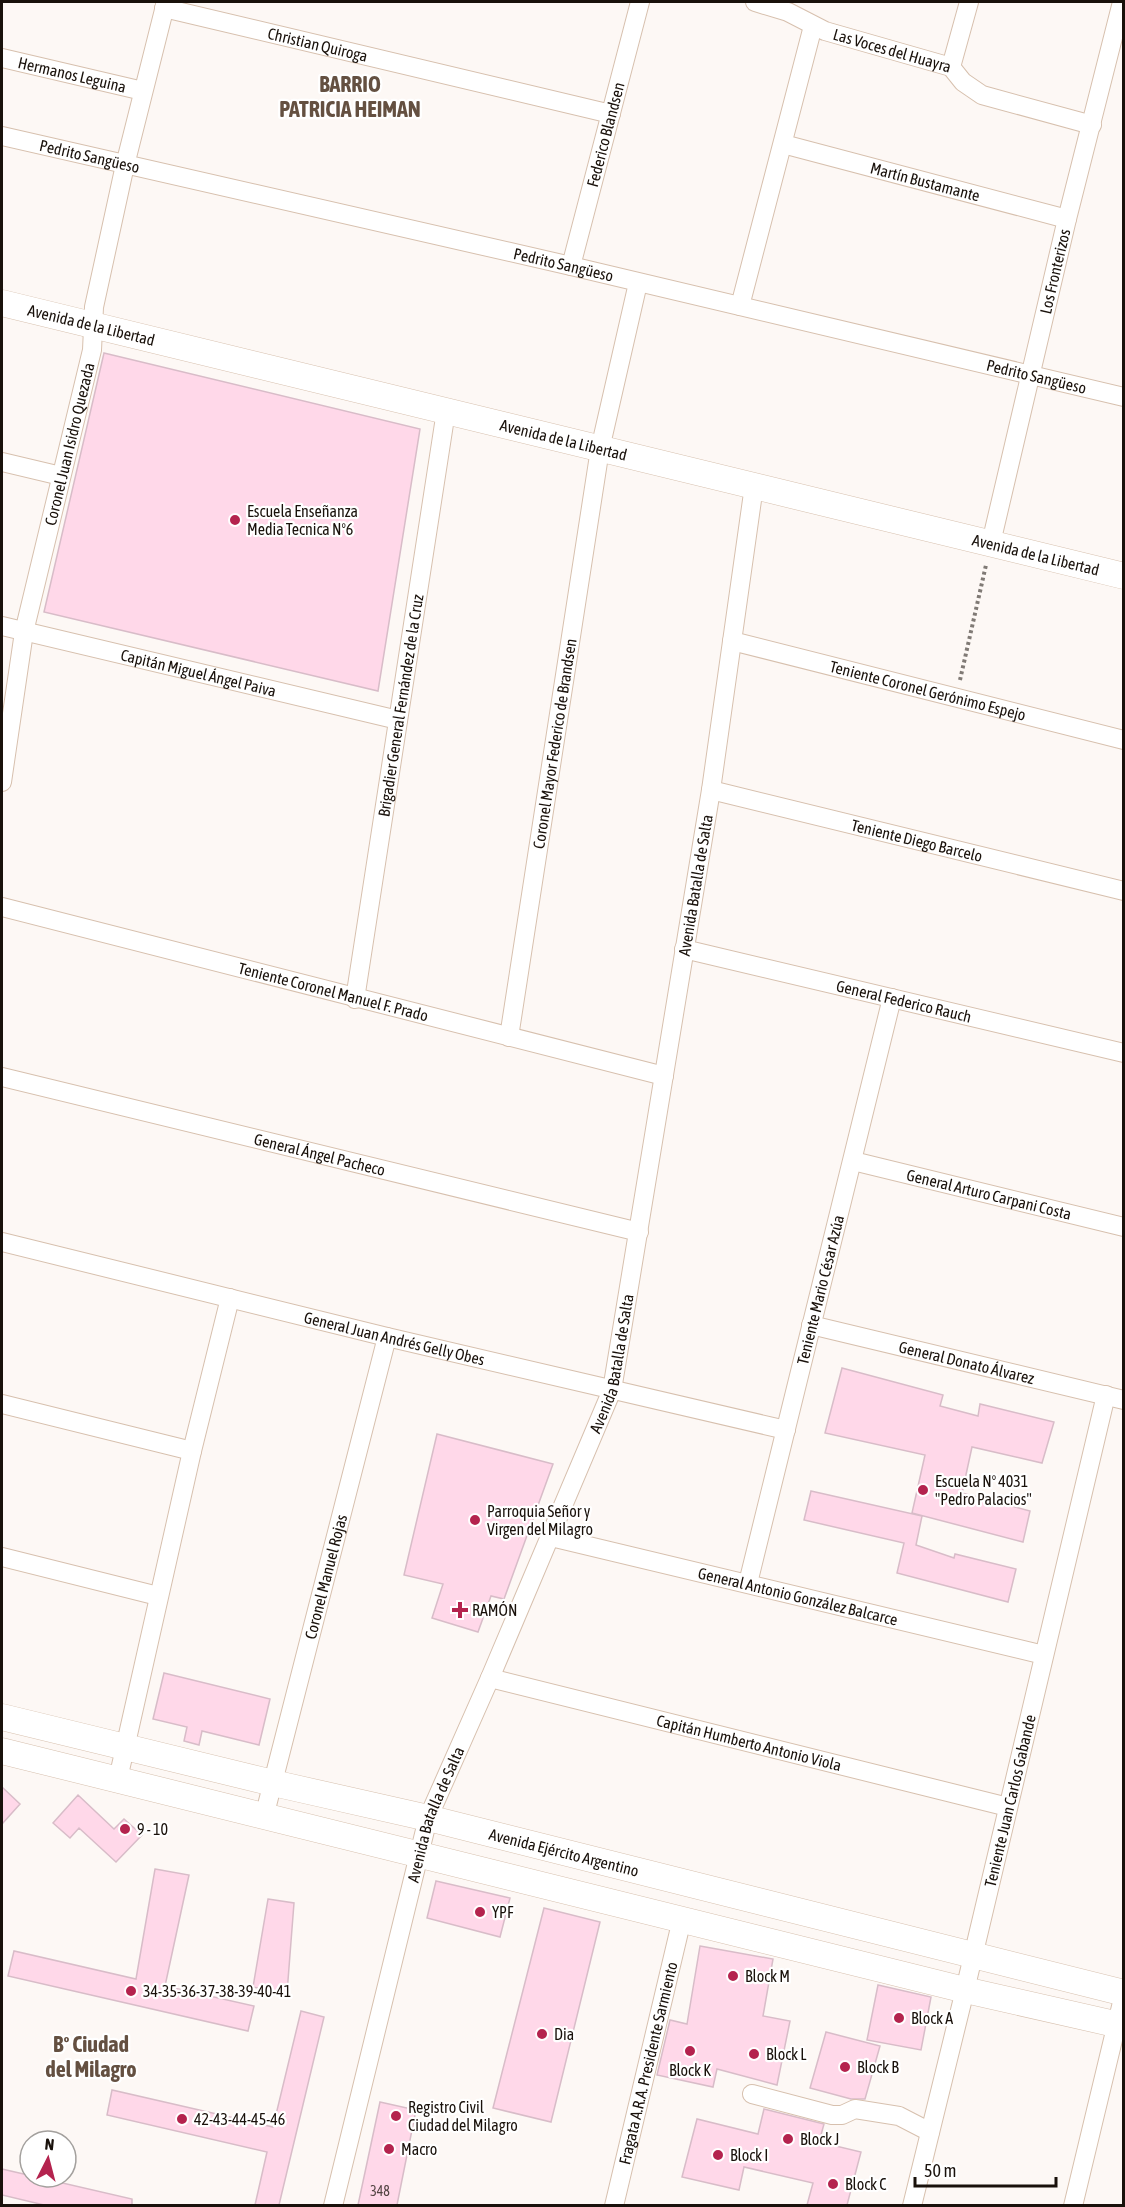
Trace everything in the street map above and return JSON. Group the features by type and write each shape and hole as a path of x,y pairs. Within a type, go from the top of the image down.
{"street":[{"name":"Federico Blandsen","path":"571,266 640,2"},
{"name":"Las Voces del Huayra","path":"755,2 788,12 825,32 951,67 963,82 982,95 1092,125"},
{"path":"951,67 969,2"},
{"name":"Los Fronterizos","path":"991,543 1067,219 1122,2"},
{"name":"Christian Quiroga","path":"165,5 611,114"},
{"name":"Coronel Juan Isidro Quezada","path":"2,782 24,632 92,350 94,307 125,165 165,5"},
{"path":"740,306 813,26"},
{"name":"Hermanos Leguina","path":"2,58 143,91"},
{"name":"Pedrito Sangüeso","path":"2,136 571,266 1124,397"},
{"name":"Martín Bustamante","path":"783,144 1067,219"},
{"path":"600,449 638,283"},
{"name":"Avenida de la Libertad","path":"2,303 1124,576"},
{"name":"Brigadier General Fernández de la Cruz","path":"355,999 446,411"},
{"name":"Coronel Mayor Federico de Brandsen","path":"509,1037 600,449"},
{"path":"2,462 61,476"},
{"name":"Avenida Batalla de Salta","path":"333,2205 418,1852 434,1800 490,1678 612,1390 711,790 754,486"},
{"name":"Capitán Miguel Ángel Paiva","path":"2,626 398,720"},
{"name":"Teniente Coronel Gerónimo Espejo","path":"732,641 1124,740"},
{"name":"Teniente Diego Barcelo","path":"711,790 1124,891"},
{"name":"Teniente Coronel Manuel F. Prado","path":"2,907 355,999 664,1076"},
{"name":"General Federico Rauch","path":"684,949 1124,1053"},
{"name":"Teniente Mario César Azúa","path":"748,1583 892,998"},
{"name":"General Ángel Pacheco","path":"2,1077 639,1232"},
{"name":"General Arturo Carpani Costa","path":"853,1161 1124,1227"},
{"name":"General Juan Andrés Gelly Obes","path":"2,1242 387,1337 786,1430"},
{"path":"118,1779 158,1596 230,1298"},
{"name":"General Donato Álvarez","path":"811,1325 1115,1397"},
{"name":"Coronel Manuel Rojas","path":"264,1817 387,1337"},
{"name":"Teniente Juan Carlos Gabande","path":"912,2205 1044,1655 1115,1397"},
{"path":"2,1404 192,1451"},
{"name":"General Antonio González Balcarce","path":"551,1537 1044,1655"},
{"path":"2,1557 158,1596"},
{"name":"Capitán Humberto Antonio Viola","path":"490,1678 1008,1807"},
{"name":"Avenida Ejército Argentino","path":"2,1717 428,1818 974,1954 1124,1994"},
{"path":"2,1751 264,1817 418,1852 965,1990 1120,2025"},
{"name":"Fragata A.R.A. Presidente Sarmiento","path":"614,2205 682,1919"},
{"path":"1073,2205 1120,2025 1124,1994"},
{"path":"752,2094 832,2115 842,2115 855,2109 898,2116 930,2132"}],"path":[{"path":"956,697 991,543"}],"building":[{"name":"Escuela Enseñanza Media Tecnica N°6","path":"104,353 420,429 378,691 44,612"},
{"path":"842,1368 943,1395 940,1406 978,1416 980,1404 1054,1422 1042,1463 972,1447 962,1493 1030,1511 1023,1542 912,1513 925,1455 825,1433"},
{"name":"Parroquia Señor y Virgen del Milagro","path":"437,1434 553,1464 504,1599 491,1596 478,1632 432,1618 443,1584 404,1575"},
{"path":"811,1491 922,1516 916,1545 954,1558 955,1554 1016,1569 1008,1602 897,1573 904,1543 804,1520"},
{"path":"164,1673 270,1699 259,1745 202,1731 199,1745 184,1741 187,1727 153,1719"},
{"path":"2,1787 20,1804 2,1824"},
{"name":"9 - 10","path":"78,1795 114,1829 124,1819 142,1835 116,1862 79,1828 70,1838 53,1823"},
{"name":"34-35-36-37-38-39-40-41","path":"155,1869 189,1875 165,1986 254,2006 248,2031 8,1976 14,1951 136,1979"},
{"path":"436,1881 510,1898 500,1937 427,1918"},
{"path":"268,1899 294,1903 287,1993 253,1987"},
{"name":"Dia","path":"544,1908 600,1922 551,2122 493,2108"},
{"path":"700,1946 773,1959 763,2016 790,2021 777,2085 717,2069 713,2087 657,2075 670,2020 687,2024"},
{"name":"Block A","path":"878,1985 931,1997 921,2050 867,2040"},
{"path":"301,2011 324,2017 279,2205 255,2205 267,2152 107,2115 112,2090 273,2127"},
{"name":"Block B","path":"826,2032 880,2046 865,2099 851,2099 810,2088"},
{"path":"380,2102 416,2110 397,2205 358,2205"},
{"path":"764,2109 824,2124 819,2142 861,2152 847,2205 807,2205 813,2183 744,2167 739,2190 682,2177 697,2119 758,2134"},
{"path":"2,2169 18,2173 18,2189 78,2189 78,2187 132,2199 132,2205 44,2205 2,2195"}],"place":[{"name":"Escuela Enseñanza Media Tecnica N°6","path":"235,520"},
{"name":"Escuela N° 4031 \"Pedro Palacios\"","path":"923,1490"},
{"name":"Parroquia Señor y Virgen del Milagro","path":"475,1520"},
{"name":"RAMÓN","path":"460,1610"},
{"name":"9 - 10","path":"125,1829"},
{"name":"YPF","path":"480,1912"},
{"name":"Block M","path":"733,1976"},
{"name":"34-35-36-37-38-39-40-41","path":"131,1991"},
{"name":"Block A","path":"899,2018"},
{"name":"Dia","path":"542,2034"},
{"name":"Block K","path":"690,2051"},
{"name":"Block L","path":"754,2054"},
{"name":"Block B","path":"845,2067"},
{"name":"Registro Civil Ciudad del Milagro","path":"396,2116"},
{"name":"42-43-44-45-46","path":"182,2119"},
{"name":"Block J","path":"788,2139"},
{"name":"Macro","path":"389,2149"},
{"name":"Block I","path":"718,2155"},
{"name":"Block C","path":"833,2184"}],"district":[{"name":"BARRIO PATRICIA HEIMAN","path":"350,96"},
{"name":"Bº Ciudad del Milagro","path":"91,2056"}]}
